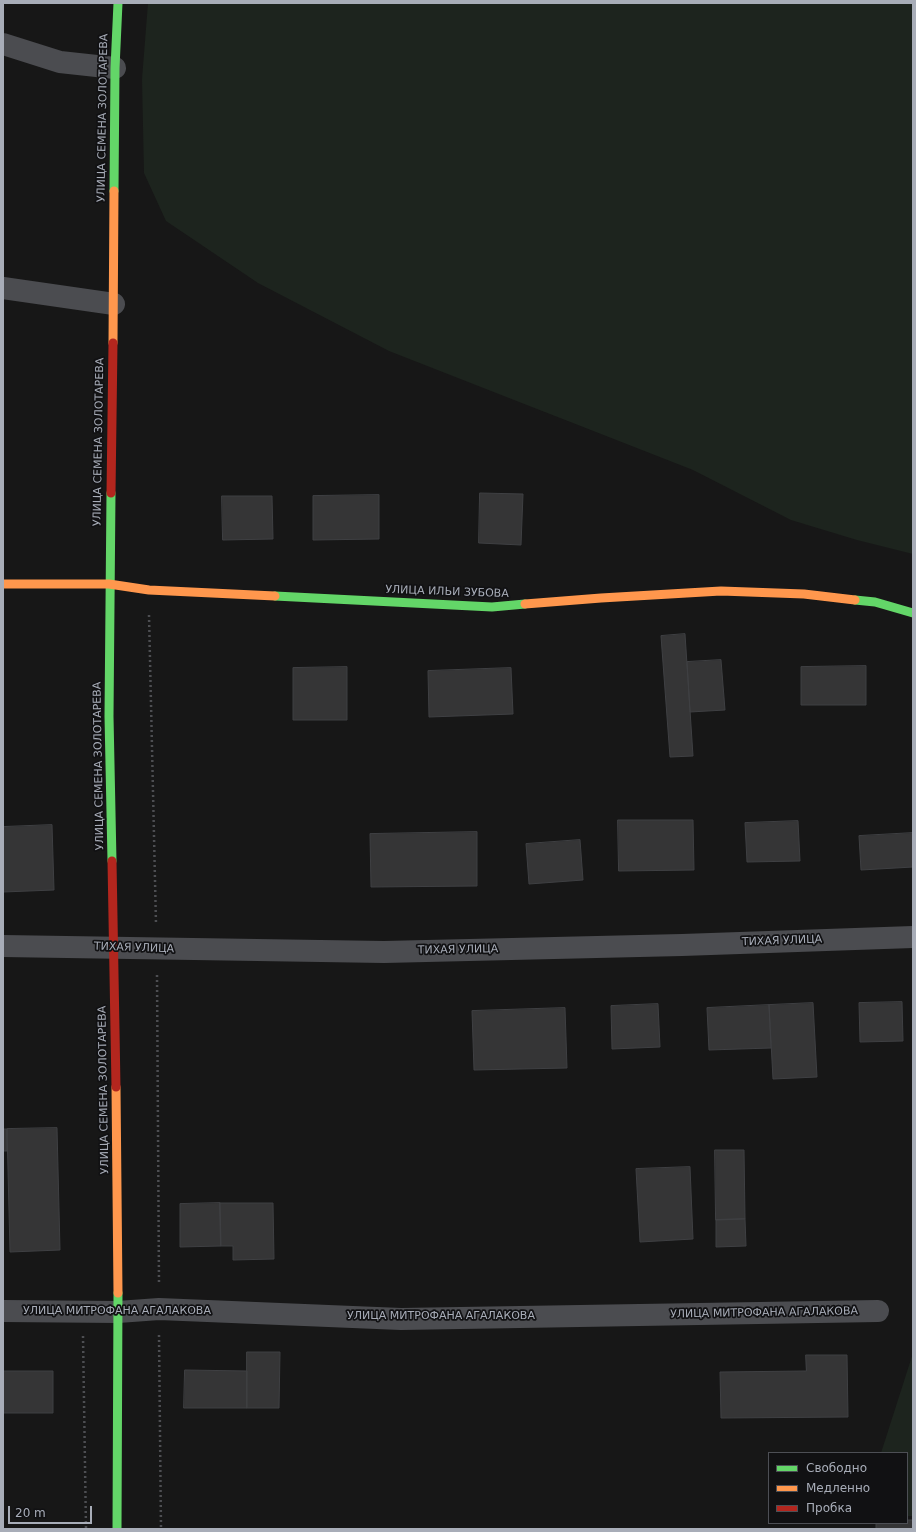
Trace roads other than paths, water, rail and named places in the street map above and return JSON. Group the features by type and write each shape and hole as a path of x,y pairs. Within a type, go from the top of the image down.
{"street":[{"name":"УЛИЦА СЕМЕНА ЗОЛОТАРЕВА","path":"117,1529 118,1312 114,947 109,716 109,584 114,304 115,68 118,3"},
{"path":"3,44 60,62 115,68"},
{"path":"3,288 114,304"},
{"name":"УЛИЦА ИЛЬИ ЗУБОВА","path":"3,584 109,584 149,590 492,607 601,598 721,591 804,594 874,602 913,614"},
{"name":"ТИХАЯ УЛИЦА","path":"3,946 384,952 682,945 913,936"},
{"name":"УЛИЦА МИТРОФАНА АГАЛАКОВА","path":"3,1311 118,1312 159,1309 401,1318 878,1311"}]}
